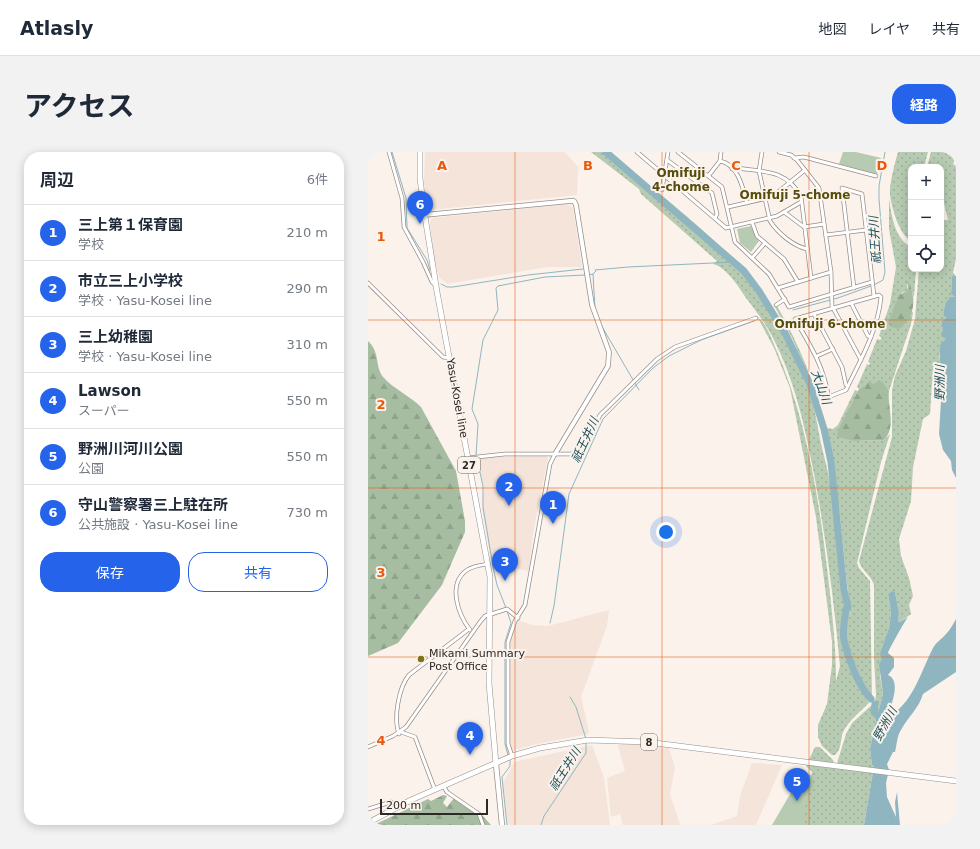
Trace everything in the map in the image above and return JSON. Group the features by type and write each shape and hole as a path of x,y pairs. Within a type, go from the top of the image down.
{"main road":[{"name":"Yasu-Kosei line","path":"420,152 420,178 424,215 490,577 489,683 496,764"},
{"name":"8","path":"368,823 435,790 512,756 539,746 588,740 622,740 956,781"},
{"path":"496,764 502,825"}],"street":[{"path":"389,152 402,198 405,230 418,251 432,282 436,286"},
{"path":"637,152 726,228 770,217 784,212 801,202"},
{"path":"662,190 668,152"},
{"path":"678,152 683,154 722,187 728,207 735,242 769,274 789,307 872,282"},
{"path":"709,175 720,161 721,152"},
{"path":"762,152 759,171 770,217 774,227 799,247 807,249"},
{"path":"779,152 794,158 819,188 833,294 833,308 861,360"},
{"path":"794,158 804,157 876,176"},
{"path":"666,160 712,193 717,214 715,218"},
{"path":"720,161 723,161 732,169 741,180 747,203"},
{"path":"732,169 738,168 777,173 791,183 800,196 811,278"},
{"path":"728,207 765,198 780,192 805,170"},
{"path":"854,288 842,188 862,194 874,296"},
{"path":"424,215 574,201 576,205 592,305 609,352 608,366 550,464 525,604 508,642 508,744 512,756"},
{"path":"784,212 804,227 824,224"},
{"path":"752,222 755,232 765,243 784,259 798,282"},
{"path":"826,235 866,230"},
{"path":"752,258 765,243"},
{"path":"778,288 830,272"},
{"path":"368,283 443,357 450,358"},
{"path":"879,295 882,297 871,337 846,390 831,396 828,394 825,374 795,319 874,296 879,295"},
{"path":"776,305 785,299"},
{"path":"851,303 871,337"},
{"path":"814,314 842,367 846,385 848,386"},
{"path":"468,458 505,454 581,454 600,415 657,359 675,347 756,318"},
{"path":"816,356 833,349"},
{"path":"473,632 469,629 456,601 457,584 466,571 473,567 488,564"},
{"path":"368,747 400,733 485,616 507,609 518,618"},
{"path":"400,733 398,698 403,682 409,675 469,629"},
{"path":"400,733 415,737 435,790"},
{"path":"444,787 447,792 479,814 483,825"},
{"path":"368,809 391,802"}],"shaded area":[{"path":"425,152 565,152 578,167 577,195 430,210 426,205 424,182"},
{"path":"568,204 573,208 582,267 547,267 447,284 439,277 433,253 430,222 432,218"},
{"path":"545,455 548,458 533,533 529,571 492,565 482,508 484,487 477,458"},
{"path":"609,610 607,626 581,697 589,731 588,734 532,745 512,751 510,742 508,646 510,637 518,620 532,625 548,626"},
{"path":"625,743 669,748 675,768 670,794 680,825 623,825 620,814 611,817 607,778 625,771 618,745"},
{"path":"592,745 604,777 610,825 508,825 503,783 514,762"},
{"path":"752,763 782,765 756,825 711,825 737,816 740,796"}],"green space":[{"path":"591,152 609,152 688,217 718,244 757,286 778,316 795,349 808,384 832,490 851,621 839,508 815,397 806,369 791,336 775,307 777,306 785,320 799,349 816,394 824,425 827,428 833,429 838,425 855,390 858,391 849,409 847,438 855,441 884,440 890,434 881,462 857,563 859,568 870,581 872,698 868,693 865,696 869,703 851,720 845,728 839,750 835,755 832,755 822,746 818,737 818,725 827,704 832,665 832,642 816,517 790,388 774,348 758,318 764,323 736,283 723,269 713,264 717,261 641,194 639,189","holes":["764,323 781,354 798,404 814,474 826,546 840,666 836,681 835,642 816,489 804,432 796,404 787,376"]},
{"path":"843,152 856,152 881,158 877,174 839,164"},
{"path":"898,152 928,152 925,164 908,164 908,239 903,233 892,207 890,190"},
{"path":"931,152 952,152 955,158 953,164 956,166 956,259 953,273 956,276 952,277 951,294 955,297 945,304 943,315 946,318 941,322 946,339 939,354 939,372 932,383 930,414 923,419 913,467 911,501 899,539 901,556 909,578 913,596 909,605 911,614 900,622 898,621 899,613 895,592 888,594 891,612 889,628 881,654 882,659 880,676 883,694 878,713 874,710 875,704 872,707 877,715 870,749 872,765 874,766 864,825 800,825 812,772 806,766 815,747 820,747 833,760 835,770 846,734 852,723 875,702 874,585 859,561 892,437 892,390 895,376 906,351 915,319 919,272 944,272 944,220 948,220 944,203 944,164 928,164"},
{"path":"889,199 897,232 908,245 908,272 916,272 914,297 907,279 907,291 901,293 913,313 911,324 889,391 884,383 874,384 859,389 857,387 867,364 869,365 870,363 868,362 877,339 880,340 882,338 879,336 890,304 896,267 889,229"},
{"path":"751,226 759,241 751,252 740,243 737,229"},
{"path":"907,279 912,293 913,306 909,318 899,329 892,327 888,323 899,295 907,291"},
{"path":"368,341 375,350 381,374 388,382 421,407 456,471 465,521 465,532 442,585 398,643 368,656"},
{"path":"879,380 884,383 889,391 891,423 888,435 884,440 855,441 837,437 838,430 859,389 865,386 868,382 874,384"},
{"path":"803,772 813,776 801,825 772,825"},
{"path":"443,795 447,796 443,803 447,807 454,798 481,814 491,825 374,825 428,799 431,801"}],"water":[{"path":"952,276 956,276 956,478 952,470 951,461 943,450 939,434 942,384 940,382 937,387 934,381 939,372 940,345 946,339 941,336 943,330 941,322 946,318 943,315 945,304 950,297 955,297 951,294"},
{"name":"野洲川","path":"893,591 895,592 899,613 898,621 900,622 908,617 888,653 894,658 894,667 888,675 892,678 895,688 893,701 886,718 903,705 910,696 934,646 947,632 956,619 956,672 923,694 919,704 900,732 895,752 893,752 887,764 889,770 886,783 887,797 896,817 895,802 897,792 900,825 864,825 874,766 872,765 870,749 877,715 872,707 874,706 876,712 878,713 883,694 879,664 882,659 880,654 889,628 891,612 888,594"}],"waterway":[{"path":"392,152 406,198 407,228 427,260 430,270"},
{"name":"大山川","path":"606,152 744,271 759,291 785,333 810,384 824,429 831,462 844,590 848,607 846,609 844,624 844,640 854,671 862,687 871,699"},
{"name":"祇王井川","path":"874,285 883,280 885,272 879,199 879,186 885,152"},
{"path":"595,270 734,262"},
{"path":"441,284 447,287 453,287 528,275 583,269"},
{"path":"595,309 593,274 596,271"},
{"path":"588,275 593,274"},
{"path":"476,456 478,424 472,409 483,340 498,310 496,288 498,286 545,277 585,275"},
{"name":"祇王井川","path":"793,310 838,298 871,286"},
{"name":"祇王井川","path":"550,623 554,606 569,494 603,419 653,368 669,356 701,340 754,321"},
{"path":"601,325 639,390"},
{"path":"477,459 483,486 483,507 493,567 497,585 506,608"},
{"path":"507,611 511,623 505,642 505,744 508,755"},
{"name":"祇王井川","path":"570,697 576,707 586,739"},
{"name":"大山川","path":"875,704 874,712 880,718 880,721"},
{"name":"祇王井川","path":"541,825 544,816 586,753 586,742"},
{"path":"507,825 502,777 510,766 510,760"}],"place":[{"name":"守山警察署三上駐在所","path":"420,224"},
{"name":"市立三上小学校","path":"509,506"},
{"name":"三上第１保育園","path":"553,524"},
{"name":"三上幼稚園","path":"505,581"},
{"name":"Mikami Summary Post Office","path":"421,659"},
{"name":"Lawson","path":"470,755"},
{"name":"野洲川河川公園","path":"797,801"}],"district":[{"name":"Omifuji 4-chome","path":"681,180"},
{"name":"Omifuji 5-chome","path":"795,195"},
{"name":"Omifuji 6-chome","path":"830,324"}]}
